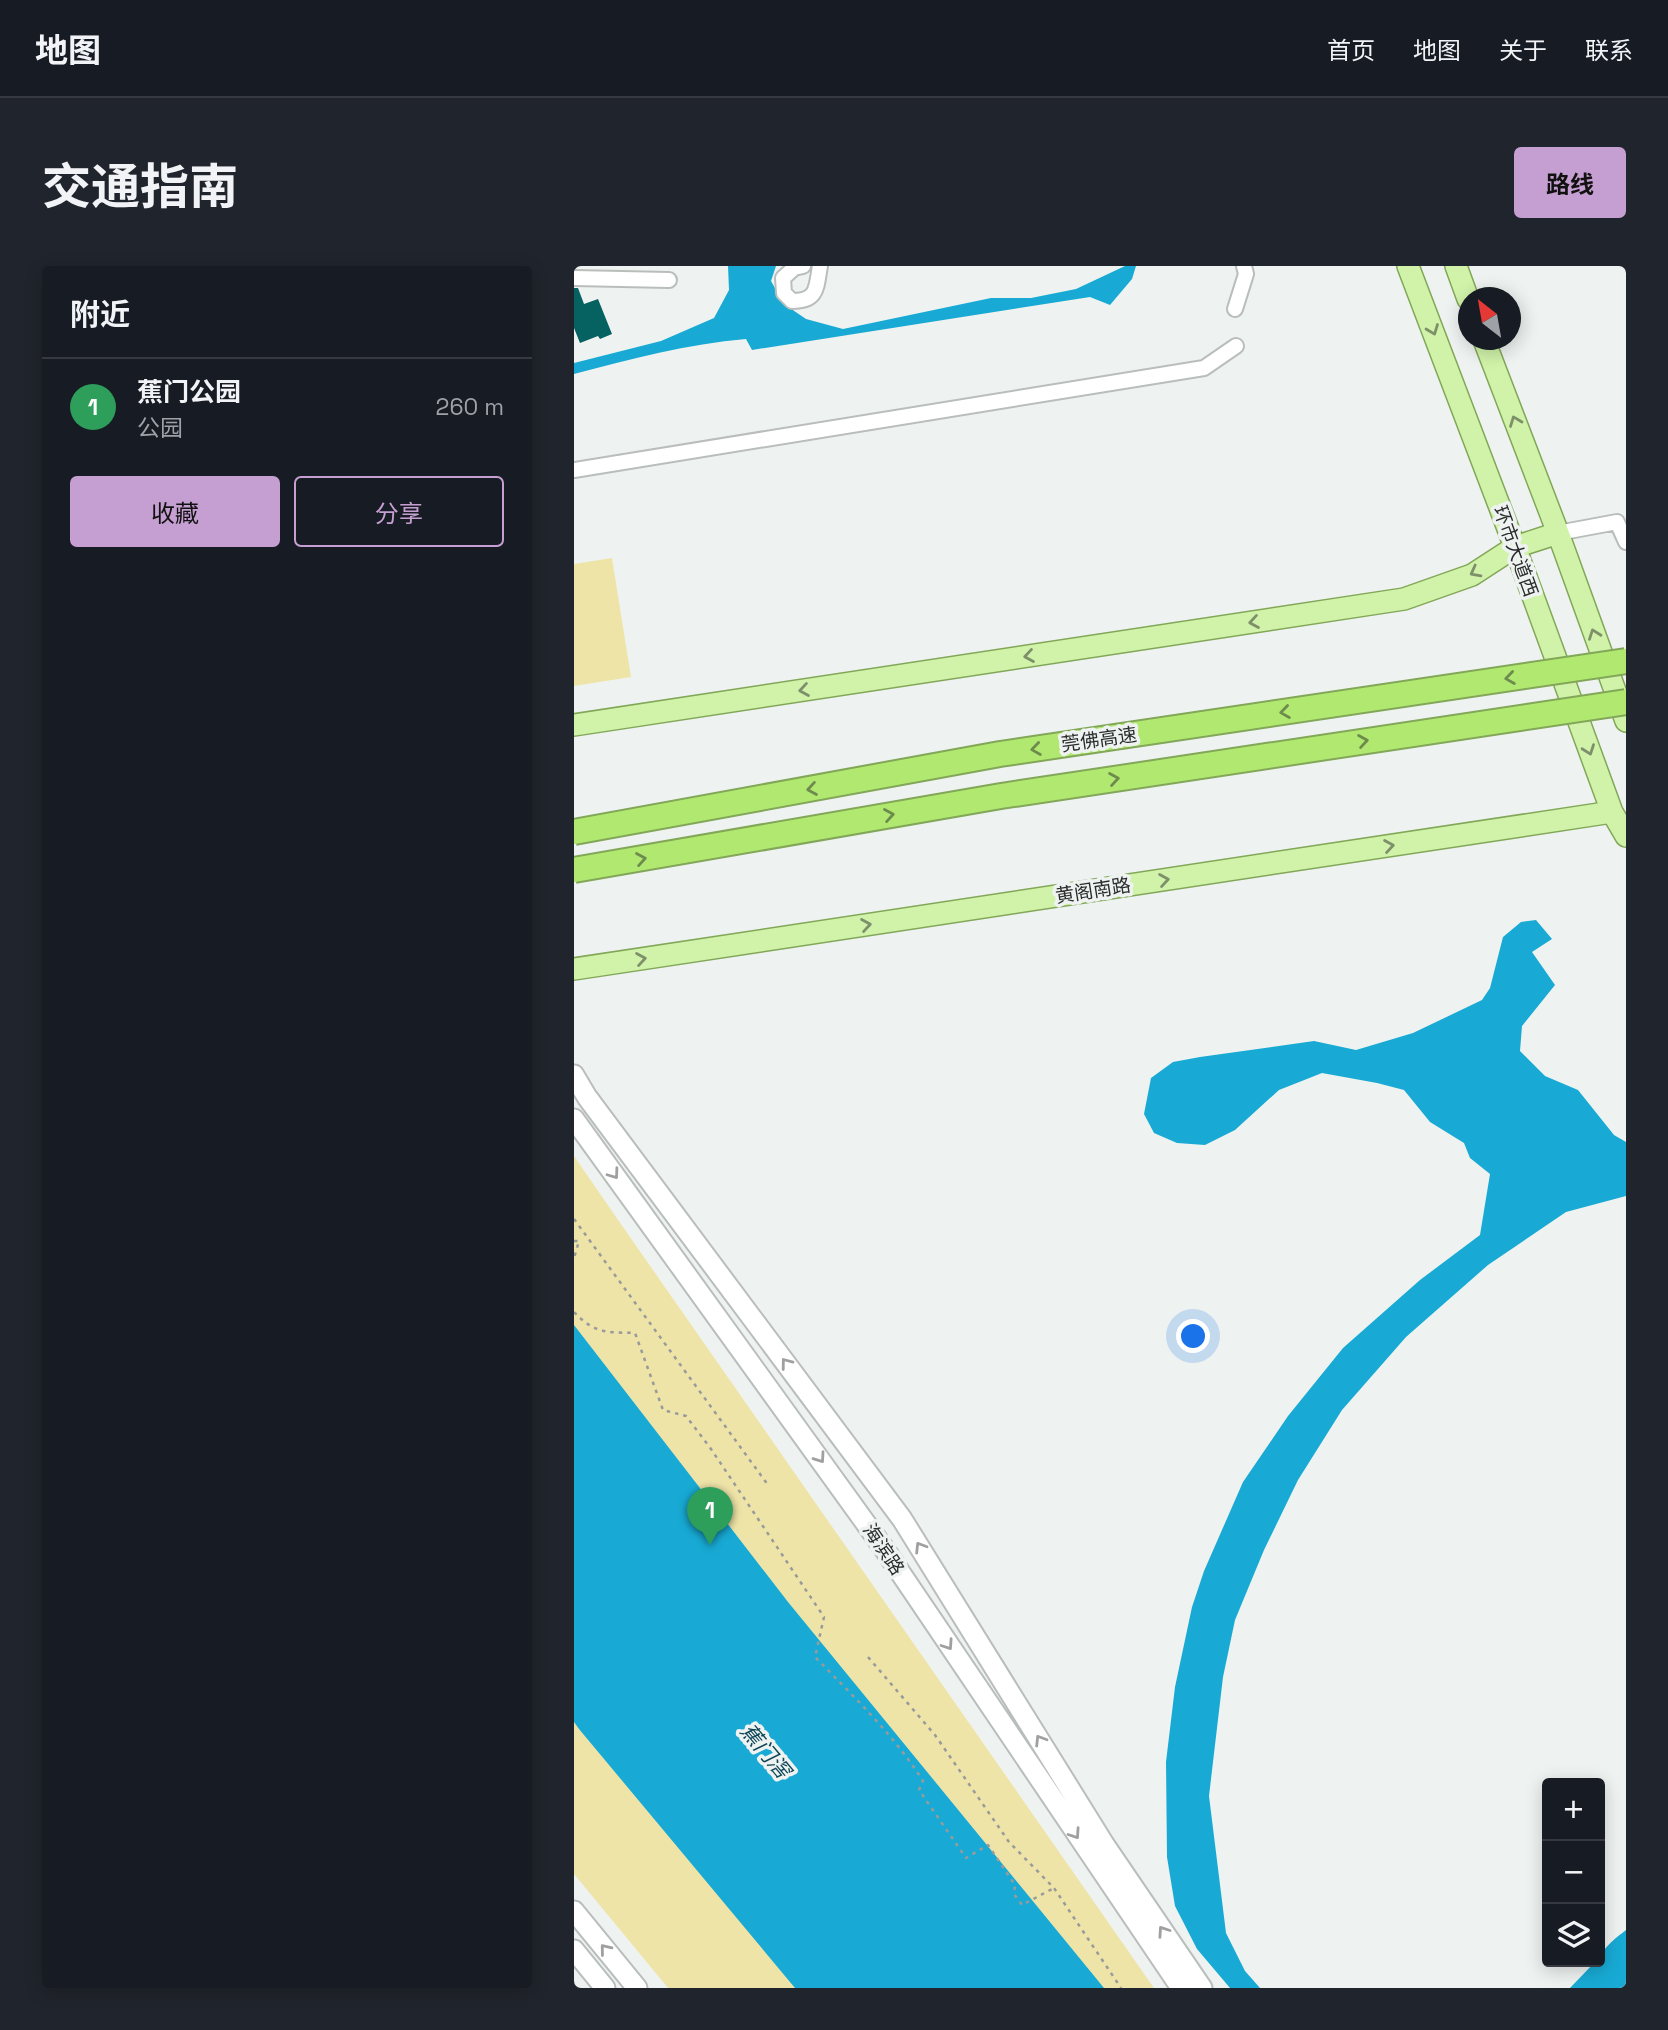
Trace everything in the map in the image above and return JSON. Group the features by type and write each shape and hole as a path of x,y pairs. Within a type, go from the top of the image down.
{"highway":[{"name":"莞佛高速","path":"574,832 1000,754 1626,661"},
{"path":"574,870 1001,796 1626,702"}],"main road":[{"name":"环市大道西","path":"1408,266 1612,812 1626,835"},
{"path":"1456,266 1464,287"},
{"path":"1488,350 1626,721"},
{"path":"574,725 1404,599 1472,575 1515,547 1558,533"},
{"name":"黄阁南路","path":"574,969 1612,812"}],"street":[{"path":"803,266 794,268 783,278 784,293 792,301 806,301 812,296 820,266"},
{"path":"1235,309 1246,274 1244,266"},
{"path":"574,278 669,280"},
{"path":"574,470 1204,368 1236,346"},
{"path":"1558,533 1622,521 1626,542"},
{"path":"574,1075 587,1097 902,1519 1104,1843 1202,1988"},
{"name":"海滨路","path":"574,1119 885,1550 1181,1988"},
{"path":"574,1911 637,1988"},
{"path":"576,1959 605,1988"}],"path":[{"path":"574,1219 768,1485"},
{"path":"574,1258 576,1241 585,1234"},
{"path":"574,1312 587,1325 602,1332 635,1333 663,1410 686,1416 824,1617 815,1657 868,1712 913,1765 923,1781 919,1790 966,1858 988,1845 1015,1885 1014,1894 1022,1905 1054,1888"},
{"path":"868,1657 936,1735 1009,1842 1054,1888 1121,1988"}],"shaded area":[{"path":"612,558 631,677 574,686 574,564"},
{"path":"574,1156 1154,1988 668,1988 574,1874"}],"water":[{"path":"728,266 776,266 771,281 784,304 806,319 843,329 991,298 1031,298 1076,289 1125,266 1136,266 1132,279 1110,305 1090,297 752,350 746,339 724,341 659,353 574,374 574,363 661,341 714,318 729,290"},
{"path":"1536,920 1552,939 1532,952 1555,985 1522,1026 1520,1051 1545,1076 1578,1090 1614,1135 1626,1142 1626,1196 1566,1212 1488,1265 1406,1337 1342,1410 1298,1480 1264,1550 1235,1620 1223,1677 1209,1796 1226,1933 1245,1971 1260,1988 1230,1988 1197,1949 1175,1906 1167,1857 1166,1762 1175,1687 1192,1607 1204,1571 1243,1482 1288,1416 1343,1348 1420,1280 1480,1235 1490,1174 1470,1158 1464,1143 1430,1122 1404,1090 1322,1073 1279,1090 1235,1130 1205,1145 1177,1143 1154,1133 1144,1114 1151,1078 1173,1062 1200,1057 1314,1041 1356,1050 1413,1033 1482,1000 1490,988 1503,937 1521,922"},
{"name":"蕉门滘","path":"574,1325 788,1602 1104,1988 795,1988 579,1729 574,1722"},
{"path":"1626,1930 1626,1988 1570,1988 1590,1967 1605,1967 1605,1950"}],"building":[{"path":"574,288 578,288 584,304 598,299 612,334 580,343 574,328"}],"place":[{"name":"蕉门公园","path":"710,1545"}]}
